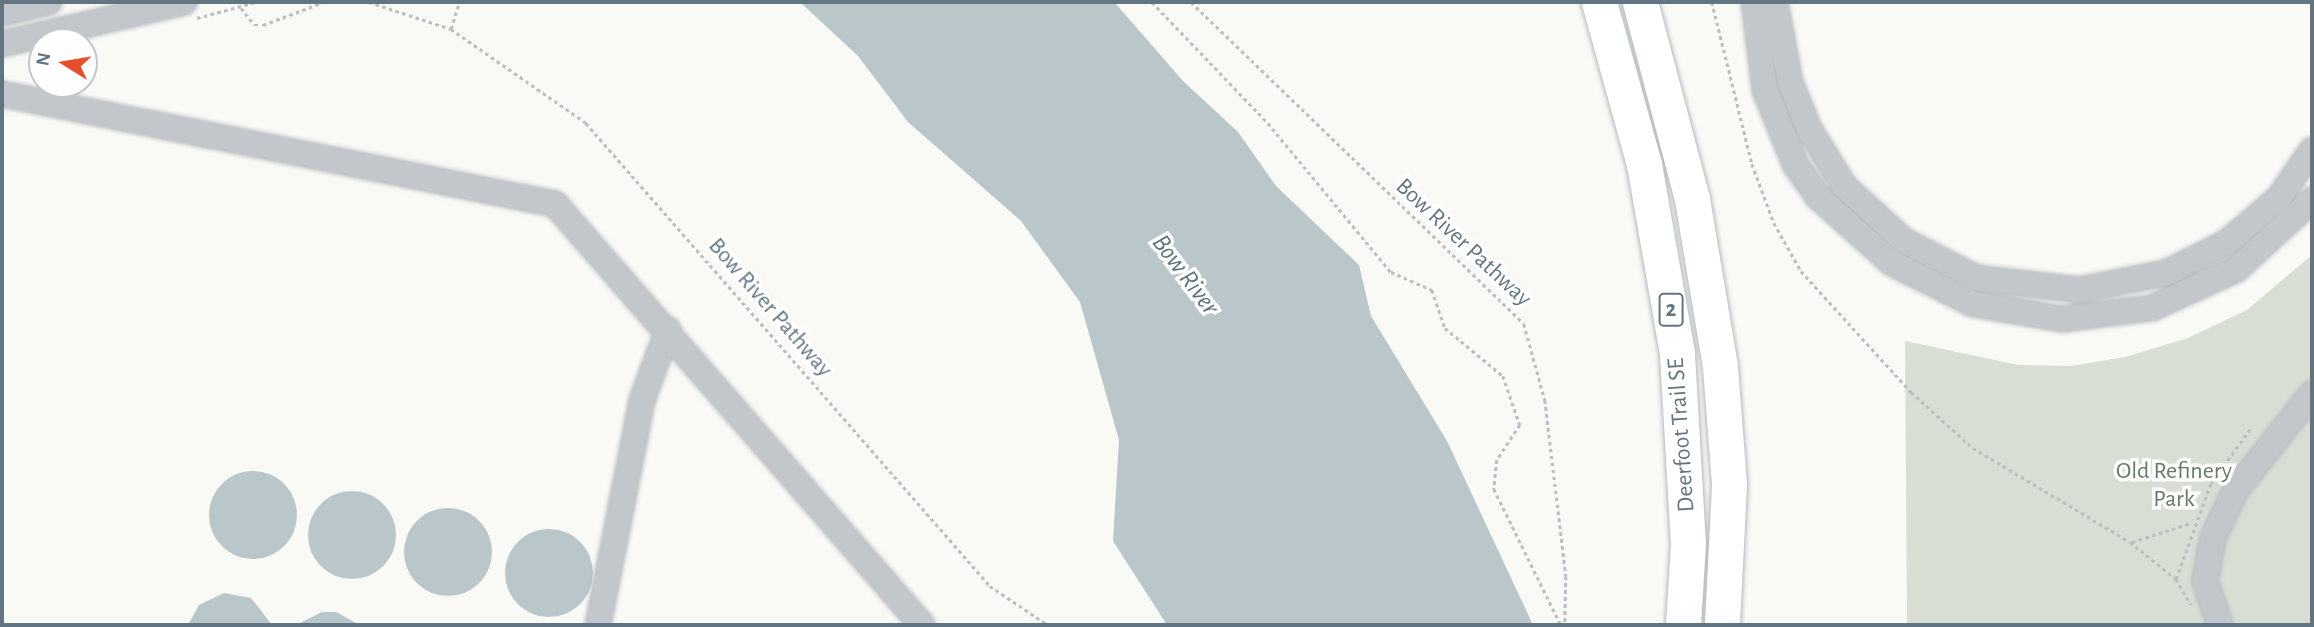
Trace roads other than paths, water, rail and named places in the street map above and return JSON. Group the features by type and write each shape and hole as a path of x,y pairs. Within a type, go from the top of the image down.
{"highway":[{"name":"Deerfoot Trail SE","path":"1599,2 1646,175 1677,354 1688,543 1683,625"},
{"name":"Deerfoot Trail SE","path":"1640,2 1692,199 1720,367 1728,485 1722,625"}],"street":[{"path":"2,13 49,2"},
{"path":"2,44 184,2"},
{"path":"1754,2 1765,90 1795,164 1817,196 1892,263 1973,304 2062,319 2152,307 2237,269 2312,200"},
{"path":"1775,2 1790,82 1809,129 1844,186 1904,241 1976,278 2079,290 2166,273 2227,243 2297,175 2312,150"},
{"path":"2,94 543,199 566,214 922,625"},
{"path":"2297,175 2312,132"},
{"path":"598,625 642,400 668,330"},
{"path":"2220,625 2205,581 2213,538 2235,491 2312,394"}],"water":[{"name":"Bow River","path":"800,2 1116,4 1183,81 1238,132 1276,186 1359,265 1371,316 1447,441 1533,625 1167,625 1113,541 1119,440 1080,302 1021,221 908,122 858,56"},
{"path":"253,471 270,474 284,484 294,498 297,515 294,532 284,546 270,556 253,559 236,556 222,546 212,532 209,515 212,498 222,484 236,474"},
{"path":"352,491 369,494 383,504 393,518 396,535 393,552 383,566 369,576 352,579 335,576 321,566 311,552 308,535 311,518 321,504 335,494"},
{"path":"448,508 465,511 479,521 489,535 492,552 489,569 479,583 465,593 448,596 431,593 417,583 407,569 404,552 407,535 417,521 431,511"},
{"path":"549,529 566,533 580,542 589,556 593,573 589,590 580,604 566,613 549,617 532,613 518,604 509,590 505,573 509,556 518,542 532,533"},
{"path":"224,593 251,598 272,625 188,625 199,605"},
{"path":"322,612 336,612 360,625 296,625"}],"park label":[{"name":"Old Refinery Park","path":"2174,486"}]}
